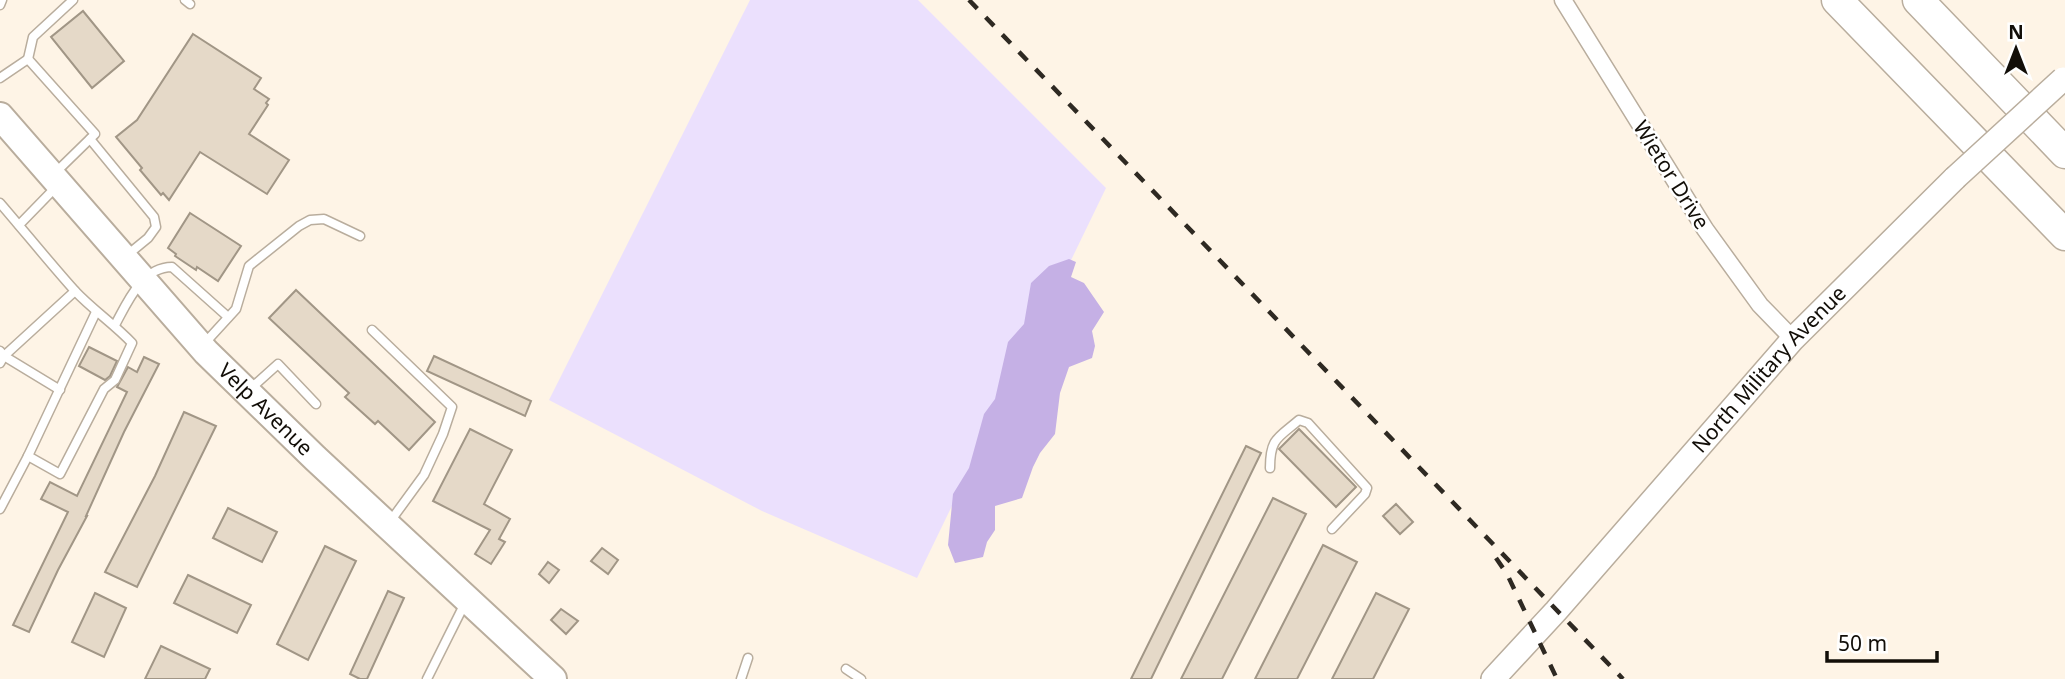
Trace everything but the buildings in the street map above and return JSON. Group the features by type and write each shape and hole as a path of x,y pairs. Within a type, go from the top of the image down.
{"highway":[{"path":"1837,0 2065,235"},
{"path":"1918,0 2065,153"}],"main road":[{"name":"Velp Avenue","path":"0,116 201,347 553,679"}],"street":[{"name":"Wietor Drive","path":"1563,0 1705,229 1760,305 1793,339"},
{"name":"North Military Avenue","path":"1493,679 1565,601 1793,339 1955,178 2064,78"}],"lane":[{"path":"0,5 2,0"},
{"path":"0,78 28,59 33,37 73,0"},
{"path":"19,225 95,134 28,59"},
{"path":"90,139 154,217 156,227 148,238 123,258"},
{"path":"0,203 75,291 132,343 115,380 104,389 60,474 28,456"},
{"path":"201,347 236,309 249,266 299,226 310,220 324,219 360,236"},
{"path":"115,325 142,280 163,267 172,267 229,317"},
{"path":"60,390 1,357 75,291"},
{"path":"0,509 96,312"},
{"path":"372,330 452,407 424,475 387,525"},
{"path":"247,392 278,364 316,404"},
{"path":"1270,468 1273,442 1299,420 1308,423 1367,488 1365,494 1332,529"},
{"path":"427,679 467,599"},
{"path":"741,679 748,658"},
{"path":"846,669 861,679"}],"shaded area":[{"path":"750,0 918,0 1106,188 917,578 762,511 549,400"},
{"path":"1069,259 1076,262 1071,277 1084,283 1104,312 1092,331 1095,346 1092,358 1069,367 1060,393 1055,434 1040,453 1022,498 995,506 995,530 987,542 983,557 955,563 948,545 953,494 969,468 984,414 995,399 1008,342 1024,324 1031,283 1049,266"}],"railway":[{"path":"969,0 1623,679"},
{"path":"1496,558 1507,574 1557,679"}]}
